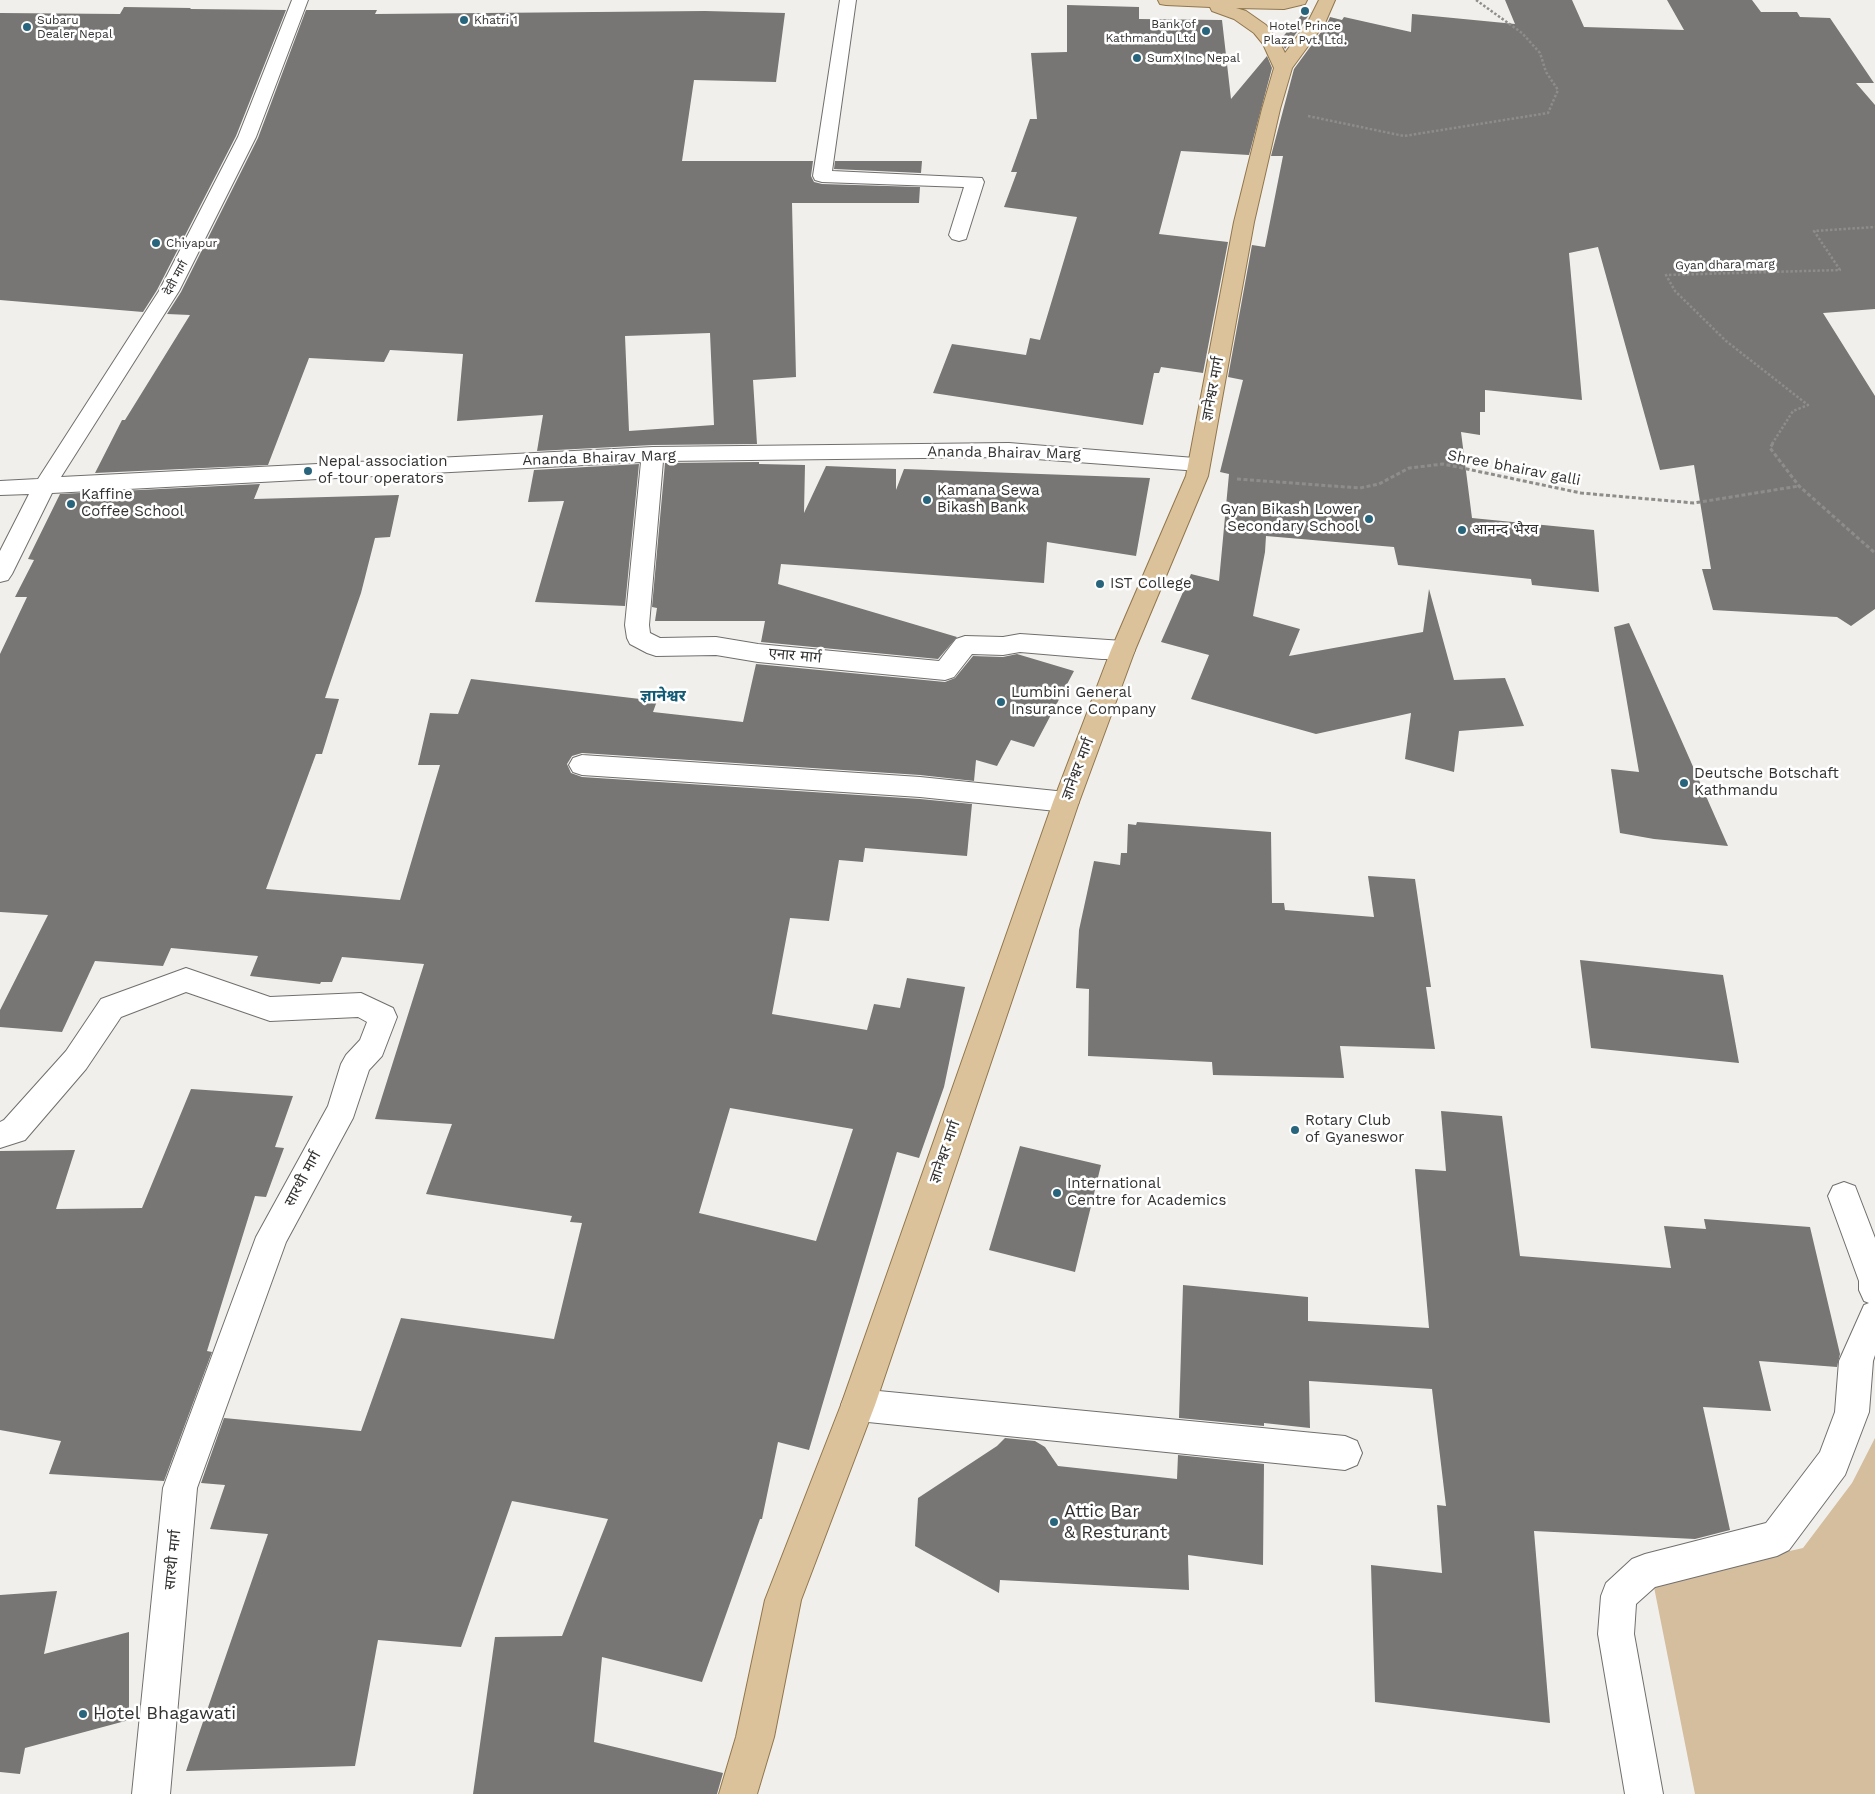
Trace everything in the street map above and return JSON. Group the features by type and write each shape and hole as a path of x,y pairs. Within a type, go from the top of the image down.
{"main road":[{"path":"1166,0 1266,4 1284,4 1299,0"},
{"name":"ज्ञानेश्वर मार्ग","path":"738,1794 755,1738 783,1600 858,1405 1066,802 1123,650 1198,470 1244,222 1271,109 1283,68 1316,24 1327,0"},
{"path":"1206,2 1240,14 1260,29 1283,68"}],"street":[{"name":"देवी मार्ग","path":"0,574 45,485 169,292 247,137 300,0"},
{"path":"848,0 822,176 975,182 960,235"},
{"name":"Ananda Bhairav Marg","path":"0,488 653,454 1009,450 1198,470"},
{"name":"एनार मार्ग","path":"653,454 637,625 640,638 656,647 716,646 758,653 945,672 965,645 1004,646 1020,643 1123,650"},
{"path":"582,765 920,787 1066,802"},
{"name":"सारथी मार्ग","path":"0,1135 14,1131 76,1060 111,1008 186,980 270,1009 360,1005 384,1017 372,1047 356,1064 342,1109 272,1237 180,1488 151,1794"},
{"path":"1844,1196 1875,1281 1875,1290"},
{"path":"1644,1794 1616,1634 1619,1596 1645,1572 1777,1538 1833,1463 1852,1412 1856,1361 1875,1316"},
{"path":"858,1405 1345,1453"}],"path":[{"path":"1271,109 1404,136 1548,113 1558,90 1546,72 1540,53 1522,33 1476,0"},
{"name":"Gyan dhara marg","path":"1799,486 1770,448 1793,411 1808,404 1726,340 1675,291 1666,275 1840,270 1814,231 1875,227"},
{"name":"Shree bhairav galli","path":"1198,470 1360,488 1379,484 1409,468 1443,464 1582,493 1694,503 1799,486"},
{"path":"1799,486 1875,553"}],"shaded area":[{"path":"1875,1438 1875,1794 1695,1794 1653,1582 1803,1548 1852,1483"}],"building":[{"path":"1505,0 1572,0 1584,27 1684,30 1667,0 1752,0 1761,12 1797,12 1800,17 1830,18 1874,83 1856,83 1875,105 1875,309 1823,313 1875,396 1875,609 1851,626 1837,617 1713,610 1702,569 1711,569 1694,465 1660,470 1598,247 1569,253 1582,400 1485,390 1485,412 1480,412 1480,435 1461,432 1472,518 1594,530 1599,592 1532,585 1531,579 1398,565 1394,547 1266,536 1265,552 1253,616 1300,629 1289,656 1423,632 1429,589 1454,680 1505,678 1524,726 1459,731 1454,772 1405,759 1411,713 1316,734 1191,699 1209,655 1161,642 1191,574 1219,581 1229,474 1220,472 1243,380 1228,377 1252,245 1265,247 1283,156 1271,156 1294,69 1327,24 1330,17 1342,20 1344,17 1411,32 1412,14 1515,24"},
{"path":"1067,5 1139,7 1139,19 1222,20 1231,99 1267,56 1272,68 1249,155 1181,151 1159,234 1228,242 1203,373 1161,367 1159,373 1154,373 1143,425 933,393 952,344 1026,355 1030,338 1040,340 1077,217 1004,207 1017,172 1011,172 1030,119 1037,119 1031,53 1067,52"},
{"path":"124,7 286,10 236,136 157,290 143,312 0,300 0,13 120,14"},
{"path":"306,10 377,10 375,14 705,11 785,13 776,82 694,80 682,161 813,161 811,176 814,182 822,184 920,187 919,203 792,203 796,377 753,380 757,444 653,445 537,451 543,415 457,421 463,354 390,350 384,362 309,358 268,465 95,473 122,420 125,420 190,315 167,314 181,292 258,138","holes":["710,333 714,425 629,431 625,336"]},
{"path":"1305,11 1311,12 1285,49 1280,40"},
{"path":"835,161 922,161 921,173 834,169"},
{"path":"759,462 759,464 805,465 804,513 826,466 896,469 896,490 904,469 1150,478 1136,556 1047,542 1044,583 781,564 778,584 957,637 938,659 761,642 765,621 655,621 657,608 652,607 665,463"},
{"path":"639,464 625,606 535,602 564,501 528,502 534,470"},
{"path":"260,484 254,499 399,495 390,537 375,538 361,593 325,698 339,699 322,754 316,754 266,889 400,900 440,765 418,765 430,713 458,714 471,679 657,701 653,712 743,722 756,664 945,682 955,678 973,656 1003,657 1017,654 1074,671 1034,747 1011,740 997,766 976,760 974,781 920,775 582,753 572,756 567,764 571,773 582,777 972,804 967,856 865,848 863,862 839,860 829,921 790,918 772,1014 867,1030 874,1004 900,1008 907,978 965,987 944,1087 919,1158 897,1152 809,1450 778,1442 762,1519 760,1519 702,1682 602,1657 594,1742 723,1773 717,1794 473,1794 495,1637 562,1636 608,1519 512,1501 461,1647 378,1640 355,1766 186,1771 268,1534 210,1529 225,1485 201,1483 224,1418 361,1431 401,1318 554,1339 582,1223 570,1222 572,1216 426,1194 452,1124 375,1119 424,964 342,957 332,982 321,982 320,984 250,976 258,956 171,948 163,966 95,961 62,1032 0,1027 0,1010 48,915 0,912 0,654 27,597 15,597 34,560 28,559 60,494","holes":["730,1108 853,1129 816,1241 699,1213"]},
{"path":"1629,623 1728,846 1654,839 1620,833 1611,769 1639,772 1614,627"},
{"path":"1137,822 1271,832 1272,903 1284,903 1285,910 1374,917 1368,876 1415,879 1431,987 1426,987 1435,1049 1340,1046 1344,1078 1213,1075 1212,1062 1088,1056 1089,989 1076,988 1079,930 1094,861 1120,865 1121,853 1127,853 1128,824 1136,825"},
{"path":"1580,960 1723,975 1739,1063 1591,1048"},
{"path":"191,1089 293,1096 275,1147 284,1148 266,1197 255,1196 207,1351 212,1352 164,1481 49,1474 61,1441 0,1430 0,1151 75,1150 56,1209 142,1208"},
{"path":"1441,1111 1502,1116 1520,1256 1671,1268 1664,1226 1706,1229 1704,1219 1810,1227 1840,1354 1837,1367 1759,1361 1771,1411 1703,1407 1730,1530 1695,1539 1534,1531 1550,1723 1375,1702 1371,1565 1442,1573 1437,1505 1446,1506 1432,1389 1309,1381 1310,1428 1264,1423 1264,1426 1179,1418 1183,1285 1308,1297 1308,1321 1429,1328 1415,1169 1446,1171"},
{"path":"1020,1146 1101,1165 1075,1272 989,1250"},
{"name":"Attic Bar & Resturant","path":"1005,1438 1035,1441 1045,1447 1058,1466 1177,1479 1178,1455 1264,1464 1263,1565 1188,1555 1189,1590 1000,1580 999,1593 915,1546 918,1498 997,1446"},
{"path":"57,1591 44,1654 129,1632 129,1720 25,1748 20,1774 0,1772 0,1595"}],"place":[{"name":"Hotel Prince Plaza Pvt. Ltd.","path":"1305,11"},
{"name":"Khatri 1","path":"464,20"},
{"name":"Subaru Dealer Nepal","path":"27,27"},
{"name":"Bank of Kathmandu Ltd","path":"1206,31"},
{"name":"SumX Inc Nepal","path":"1137,58"},
{"name":"Chiyapur","path":"156,243"},
{"name":"Nepal association of tour operators","path":"308,471"},
{"name":"Kamana Sewa Bikash Bank","path":"927,500"},
{"name":"Kaffine Coffee School","path":"71,504"},
{"name":"Gyan Bikash Lower Secondary School","path":"1369,519"},
{"name":"आनन्द भैरव","path":"1462,530"},
{"name":"IST College","path":"1100,584"},
{"name":"Lumbini General Insurance Company","path":"1001,702"},
{"name":"Deutsche Botschaft Kathmandu","path":"1684,783"},
{"name":"Rotary Club of Gyaneswor","path":"1295,1130"},
{"name":"International Centre for Academics","path":"1057,1193"},
{"name":"Attic Bar & Resturant","path":"1054,1522"},
{"name":"Hotel Bhagawati","path":"83,1714"}],"district":[{"name":"ज्ञानेश्वर","path":"663,696"}]}
